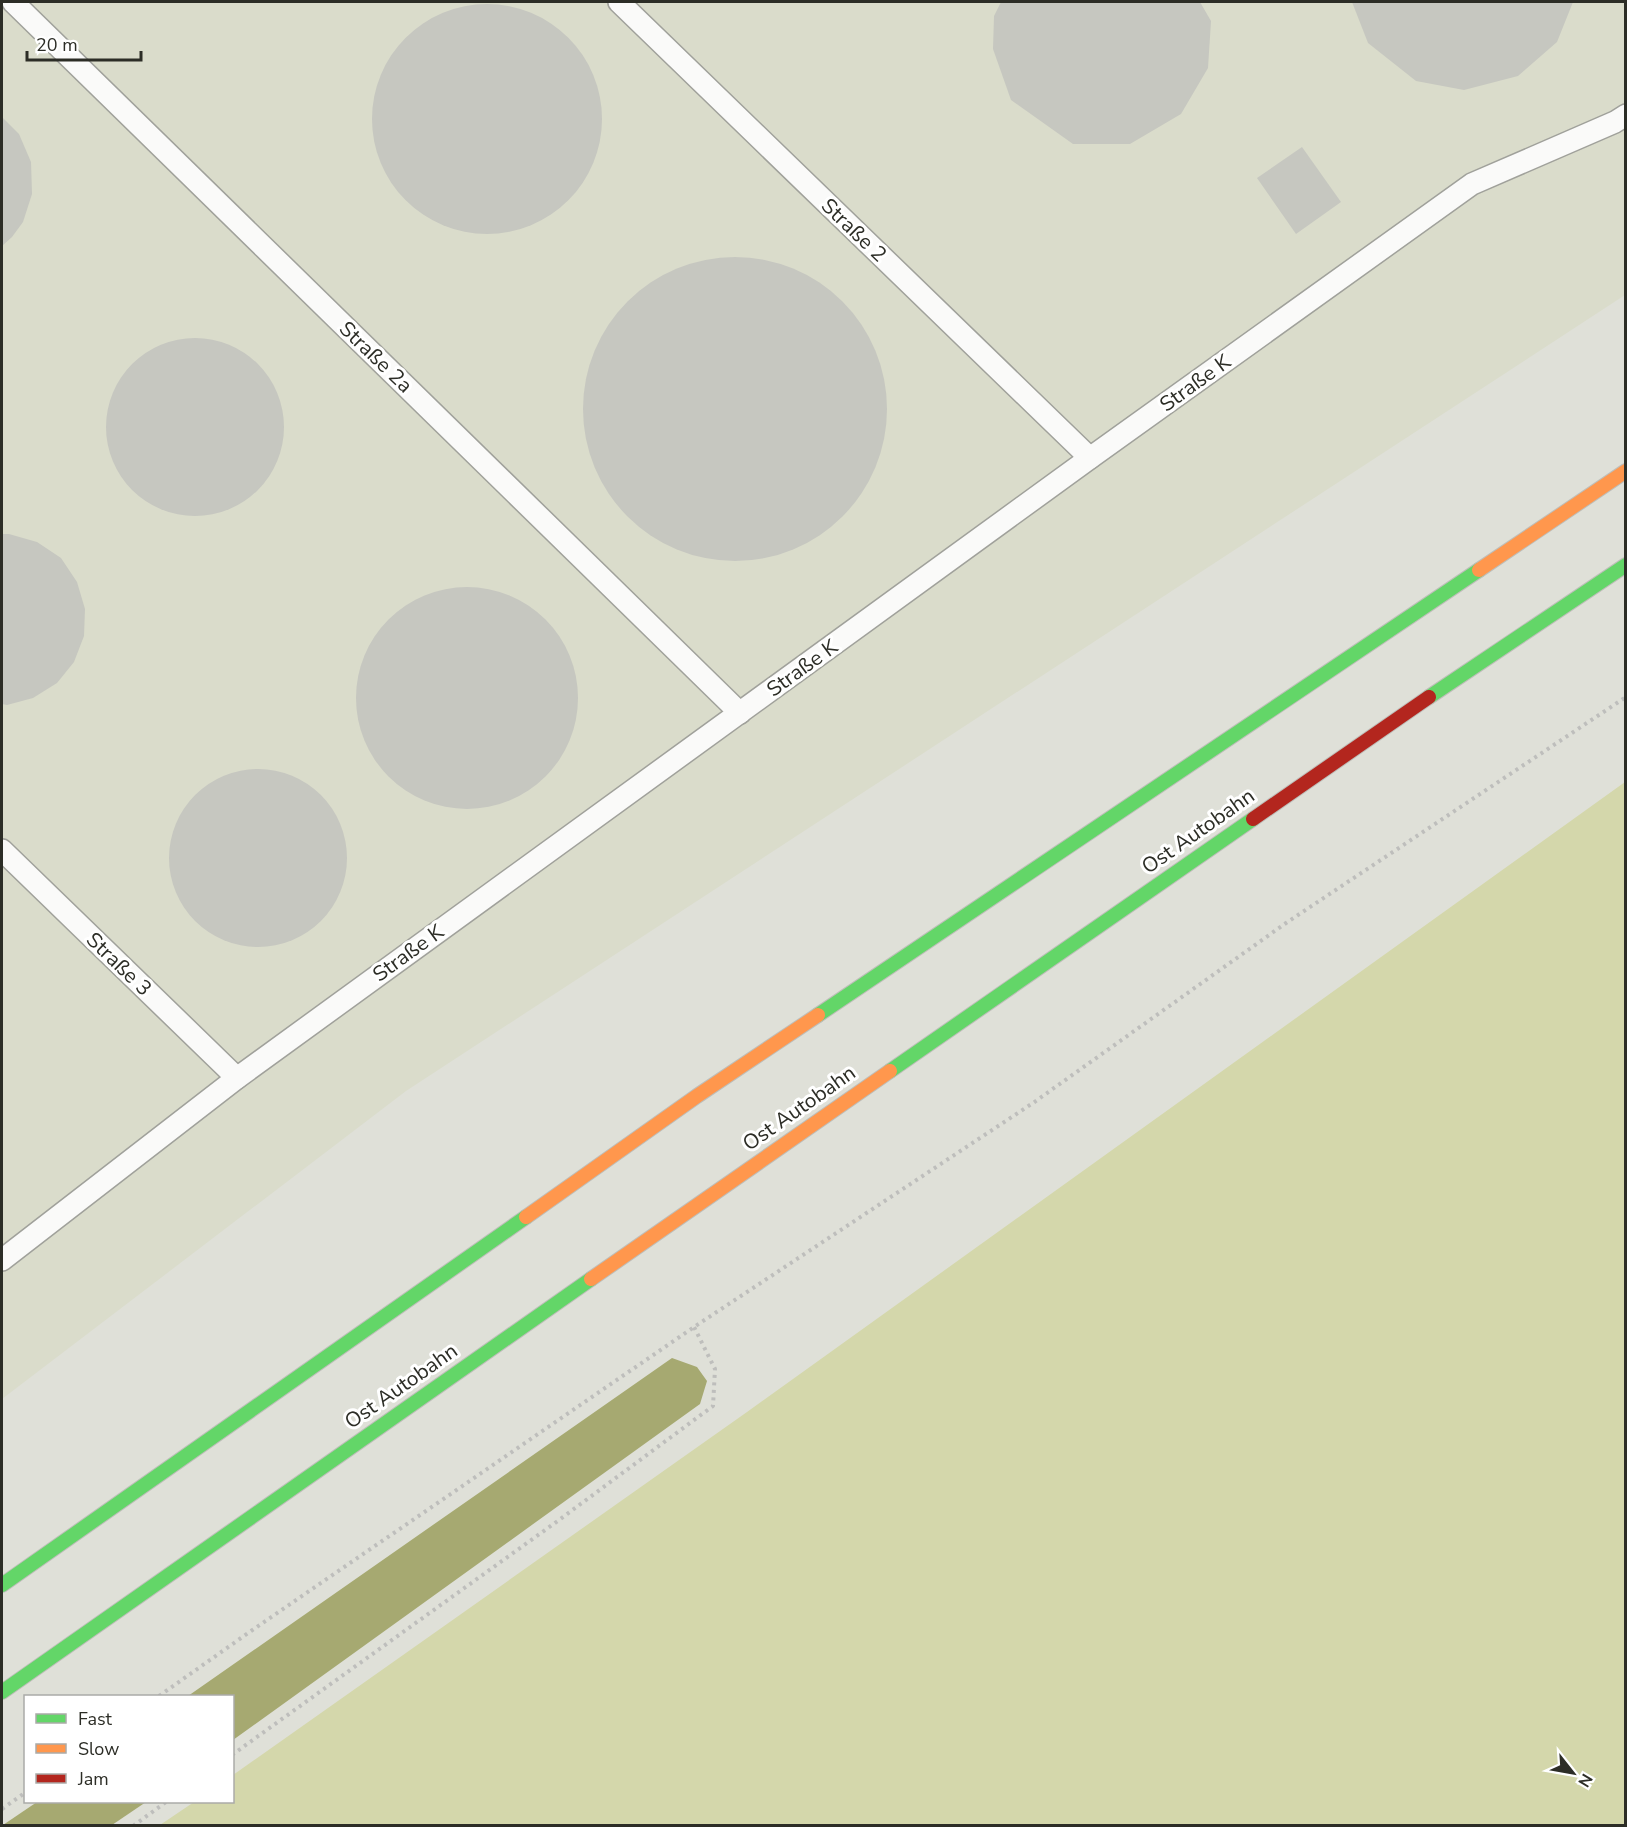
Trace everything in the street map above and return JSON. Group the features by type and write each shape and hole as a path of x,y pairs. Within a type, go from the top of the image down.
{"highway":[{"path":"2,1585 707,1089 1626,471"},
{"name":"Ost Autobahn","path":"2,1692 549,1307 1315,775 1626,565"}],"lane":[{"name":"Straße 2a","path":"13,2 740,713"},
{"name":"Straße 2","path":"619,2 1090,458"},
{"name":"Straße K","path":"2,1260 237,1078 1090,458 1472,184 1615,122 1626,115"},
{"name":"Straße 3","path":"2,850 237,1078"}],"path":[{"path":"160,1695 694,1327 1033,1103 1286,923 1626,697"},
{"path":"234,1754 560,1520 713,1406 715,1369 694,1327"},
{"path":"2,1809 24,1793"},
{"path":"133,1826 165,1803"}],"shaded area":[{"path":"2,2 1625,2 1625,295 406,1091 2,1399"},
{"path":"1625,782 1625,1825 160,1825 193,1803 234,1803 234,1774 747,1412"},
{"path":"672,1358 697,1367 707,1381 700,1404 234,1739 234,1695 189,1695"},
{"path":"36,1803 145,1803 112,1825 3,1825"}],"building":[{"path":"1001,2 1200,2 1211,21 1208,68 1181,114 1130,144 1073,144 1011,100 993,49 994,16"},
{"path":"1352,2 1573,2 1557,42 1518,76 1464,90 1416,81 1368,43"},
{"path":"487,4 509,6 531,13 551,23 576,46 583,55 597,86 602,119 600,141 593,163 583,183 560,208 551,215 520,229 487,234 465,232 443,225 423,215 398,192 391,183 377,152 372,119 374,97 381,75 391,55 414,30 423,23 454,9"},
{"path":"2,117 19,134 31,162 32,194 23,222 2,246"},
{"path":"1302,147 1341,202 1296,234 1257,178"},
{"path":"735,257 765,260 793,269 819,283 842,302 861,325 875,351 884,379 887,409 884,439 875,467 861,493 842,516 819,535 793,549 765,558 735,561 705,558 677,549 651,535 628,516 609,493 595,467 586,439 583,409 586,379 595,351 609,325 628,302 651,283 677,269 705,260"},
{"path":"195,338 212,339 229,345 245,353 258,364 269,377 277,393 283,410 283,444 277,461 269,477 258,490 245,501 229,509 212,515 195,516 178,515 161,509 145,501 132,490 121,477 113,461 107,444 106,427 107,410 113,393 121,377 132,364 145,353 161,345 178,339"},
{"path":"2,534 37,542 61,558 77,582 85,609 84,636 74,662 57,683 33,698 7,705 2,704"},
{"path":"456,587 478,587 510,595 529,605 546,619 560,636 570,655 576,676 578,698 576,720 570,741 560,760 546,777 529,791 510,801 478,809 456,809 424,801 405,791 381,769 364,741 356,709 356,687 364,655 374,636 396,612 424,595"},
{"path":"258,769 292,776 321,795 340,824 347,858 340,892 321,921 292,940 258,947 224,940 195,921 176,892 169,858 176,824 195,795 224,776"}],"traffic: fast":[{"path":"1429,697 1626,565"},
{"path":"818,1015 1479,570"},
{"path":"890,1071 1253,819"},
{"path":"2,1585 526,1217"},
{"path":"2,1692 591,1279"}],"traffic: slow":[{"path":"1479,570 1626,471"},
{"path":"526,1217 697,1096 818,1015"},
{"path":"591,1279 890,1071"}],"traffic: jam":[{"path":"1253,819 1429,697"}]}
